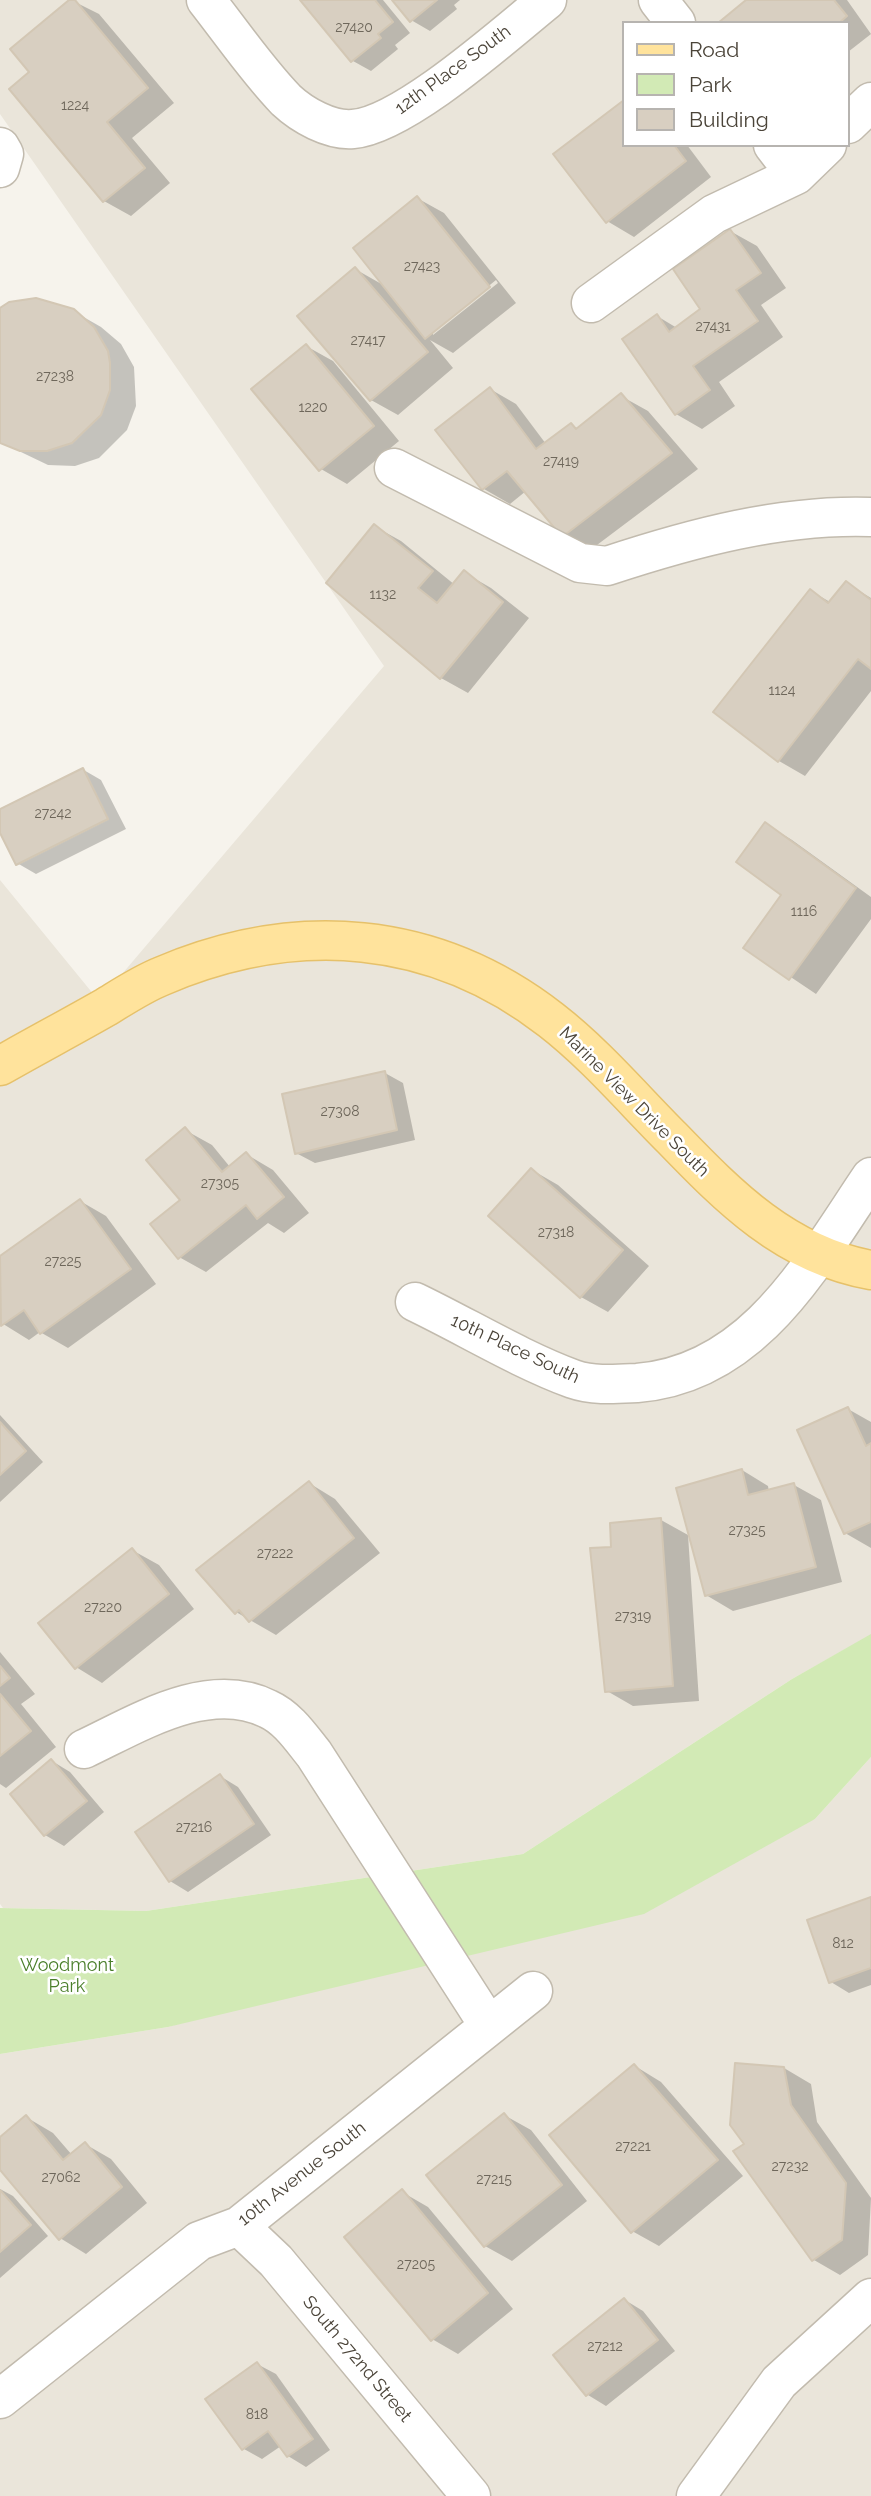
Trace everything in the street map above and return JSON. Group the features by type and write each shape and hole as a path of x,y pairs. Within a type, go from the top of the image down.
{"main road":[{"name":"Marine View Drive South","path":"0,1066 160,976 221,955 290,942 341,939 403,947 467,969 551,1020 734,1202 781,1236 821,1254 871,1270"}],"street":[{"name":"12th Place South","path":"206,0 286,100 322,123 353,129 393,114 430,91 547,0"},
{"path":"658,0 674,21"},
{"path":"850,122 871,102"},
{"path":"0,147 4,154 0,168"},
{"path":"775,147 796,175"},
{"path":"591,303 714,214 796,175 825,147"},
{"path":"394,468 580,563 607,566 778,521 821,516 871,517"},
{"name":"10th Place South","path":"415,1302 575,1380 609,1385 653,1382 701,1366 745,1341 774,1314 821,1254 863,1189 871,1158"},
{"path":"84,1749 167,1710 201,1701 233,1700 267,1708 285,1720 314,1754 489,2026"},
{"name":"10th Avenue South","path":"0,2399 199,2241 239,2226 533,1991"},
{"name":"South 272nd Street","path":"239,2226 276,2261 471,2496"},
{"path":"696,2496 779,2382 871,2298"}],"shaded area":[{"path":"0,0 871,0 871,1635 792,1679 523,1854 146,1911 3,1908 0,1904 0,880 99,1001 384,666 0,114"},
{"path":"871,1757 871,2496 0,2496 0,2054 168,2027 815,1819"}],"green space":[{"name":"Woodmont Park","path":"871,1634 871,1757 815,1819 644,1914 168,2027 0,2054 0,1908 146,1911 523,1854 792,1679"}],"building":[{"path":"69,0 75,0 148,88 107,122 145,168 103,202 9,89 29,72 10,49"},
{"path":"300,0 375,0 393,22 378,34 381,38 351,62"},
{"path":"392,0 437,0 410,22"},
{"path":"746,0 834,0 847,16 841,21 720,21"},
{"path":"622,102 622,147 676,147 686,161 606,223 553,154"},
{"path":"417,196 490,287 425,339 353,248"},
{"path":"730,229 761,273 736,290 758,321 693,366 710,390 675,415 622,339 657,314 669,332 700,309 673,269"},
{"path":"355,267 428,352 370,401 297,316"},
{"path":"36,298 74,309 94,327 108,351 110,390 101,415 72,443 47,451 20,451 0,443 0,308 9,302"},
{"path":"306,344 374,426 319,471 251,389"},
{"path":"490,387 536,449 571,423 576,429 621,393 672,453 562,537 507,471 482,490 435,430"},
{"path":"374,524 433,571 418,588 437,603 464,570 503,602 440,679 326,583"},
{"path":"846,581 871,600 871,669 858,659 778,762 713,712 810,589 828,603"},
{"path":"83,768 108,819 16,865 0,833 0,809"},
{"path":"765,822 856,888 789,980 743,948 781,895 736,862"},
{"path":"385,1071 397,1130 295,1154 282,1094"},
{"path":"185,1127 222,1172 246,1152 284,1197 257,1219 246,1205 178,1259 150,1224 180,1200 146,1160"},
{"path":"531,1168 623,1250 580,1298 488,1216"},
{"path":"80,1199 131,1269 40,1334 24,1310 1,1326 0,1256"},
{"path":"848,1407 866,1446 871,1443 871,1522 844,1534 797,1430"},
{"path":"0,1422 26,1451 0,1475"},
{"path":"742,1469 748,1495 794,1483 816,1567 705,1596 676,1488"},
{"path":"309,1481 354,1538 249,1622 239,1610 235,1614 196,1570"},
{"path":"661,1518 673,1686 605,1692 590,1548 611,1547 610,1523"},
{"path":"132,1548 169,1594 75,1669 38,1623"},
{"path":"0,1666 10,1678 0,1686"},
{"path":"0,1694 31,1731 0,1756"},
{"path":"51,1759 87,1801 44,1836 10,1794"},
{"path":"220,1774 254,1824 169,1882 135,1832"},
{"path":"871,1897 871,1968 829,1983 807,1920"},
{"path":"735,2063 784,2067 791,2105 846,2183 842,2240 812,2261 733,2151 744,2144 730,2125"},
{"path":"634,2064 718,2160 631,2233 549,2135"},
{"path":"504,2113 562,2185 484,2247 426,2175"},
{"path":"26,2115 63,2160 85,2142 122,2187 59,2240 0,2170 0,2137"},
{"path":"402,2189 488,2293 431,2341 344,2237"},
{"path":"0,2190 31,2225 0,2252"},
{"path":"624,2298 658,2340 586,2396 553,2355"},
{"path":"257,2362 313,2439 287,2457 268,2431 242,2450 205,2399"}]}
